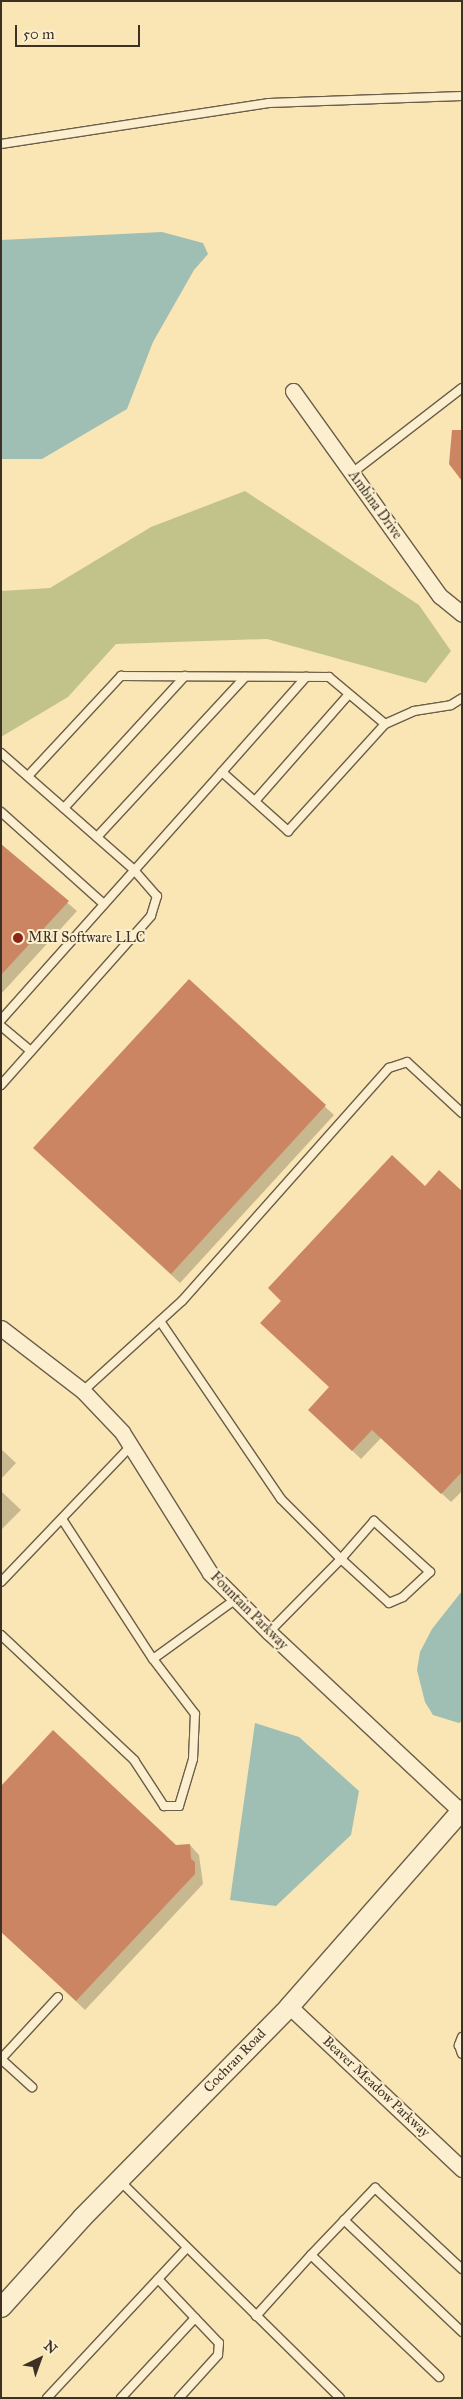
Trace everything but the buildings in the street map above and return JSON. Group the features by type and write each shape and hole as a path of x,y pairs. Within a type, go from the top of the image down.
{"street":[{"name":"Ambina Drive","path":"293,391 440,596 462,614"},
{"name":"Fountain Parkway","path":"1,1328 83,1391 122,1432 210,1573 269,1632 461,1810"},
{"name":"Cochran Road","path":"1,2306 119,2180 289,2006 461,1810"},
{"name":"Beaver Meadow Parkway","path":"289,2006 462,2169"}],"lane":[{"path":"1,144 269,103 462,96"},
{"path":"352,473 462,388"},
{"path":"28,776 120,676 329,677 385,724"},
{"path":"64,808 185,676"},
{"path":"97,837 245,677"},
{"path":"1,1020 306,677"},
{"path":"254,801 349,694"},
{"path":"222,772 288,831 385,724 414,711 451,705 462,698"},
{"path":"1,753 134,870 157,896 151,916 1,1085"},
{"path":"1,812 104,904"},
{"path":"1,1026 31,1051"},
{"path":"83,1391 182,1302 390,1068 407,1062 462,1113"},
{"path":"160,1321 281,1499 341,1559 389,1603 402,1597 430,1572 374,1521 341,1559 269,1632"},
{"path":"1,1582 131,1446"},
{"path":"1,1635 134,1760 164,1806 179,1806 193,1759 194,1714 154,1659 62,1519"},
{"path":"154,1659 236,1599"},
{"path":"32,2087 1,2059 58,1997"},
{"path":"462,2037 459,2045 462,2054"},
{"path":"119,2180 340,2398"},
{"path":"256,2316 375,2188 462,2269"},
{"path":"344,2220 462,2332"},
{"path":"47,2398 187,2248"},
{"path":"311,2255 439,2377"},
{"path":"158,2279 219,2343 218,2355 179,2398"},
{"path":"121,2398 195,2318"}],"green space":[{"path":"245,491 419,605 451,651 426,683 267,639 116,644 68,697 1,737 1,591 50,588 151,527"}],"water":[{"path":"162,232 203,243 208,254 194,270 153,342 127,409 42,459 1,459 1,240"},
{"path":"462,1591 462,1721 459,1723 433,1715 425,1702 417,1670 420,1652 432,1629"},
{"path":"255,1723 299,1737 359,1791 351,1835 276,1906 230,1900"}],"place":[{"name":"MRI Software LLC","path":"18,938"}]}
